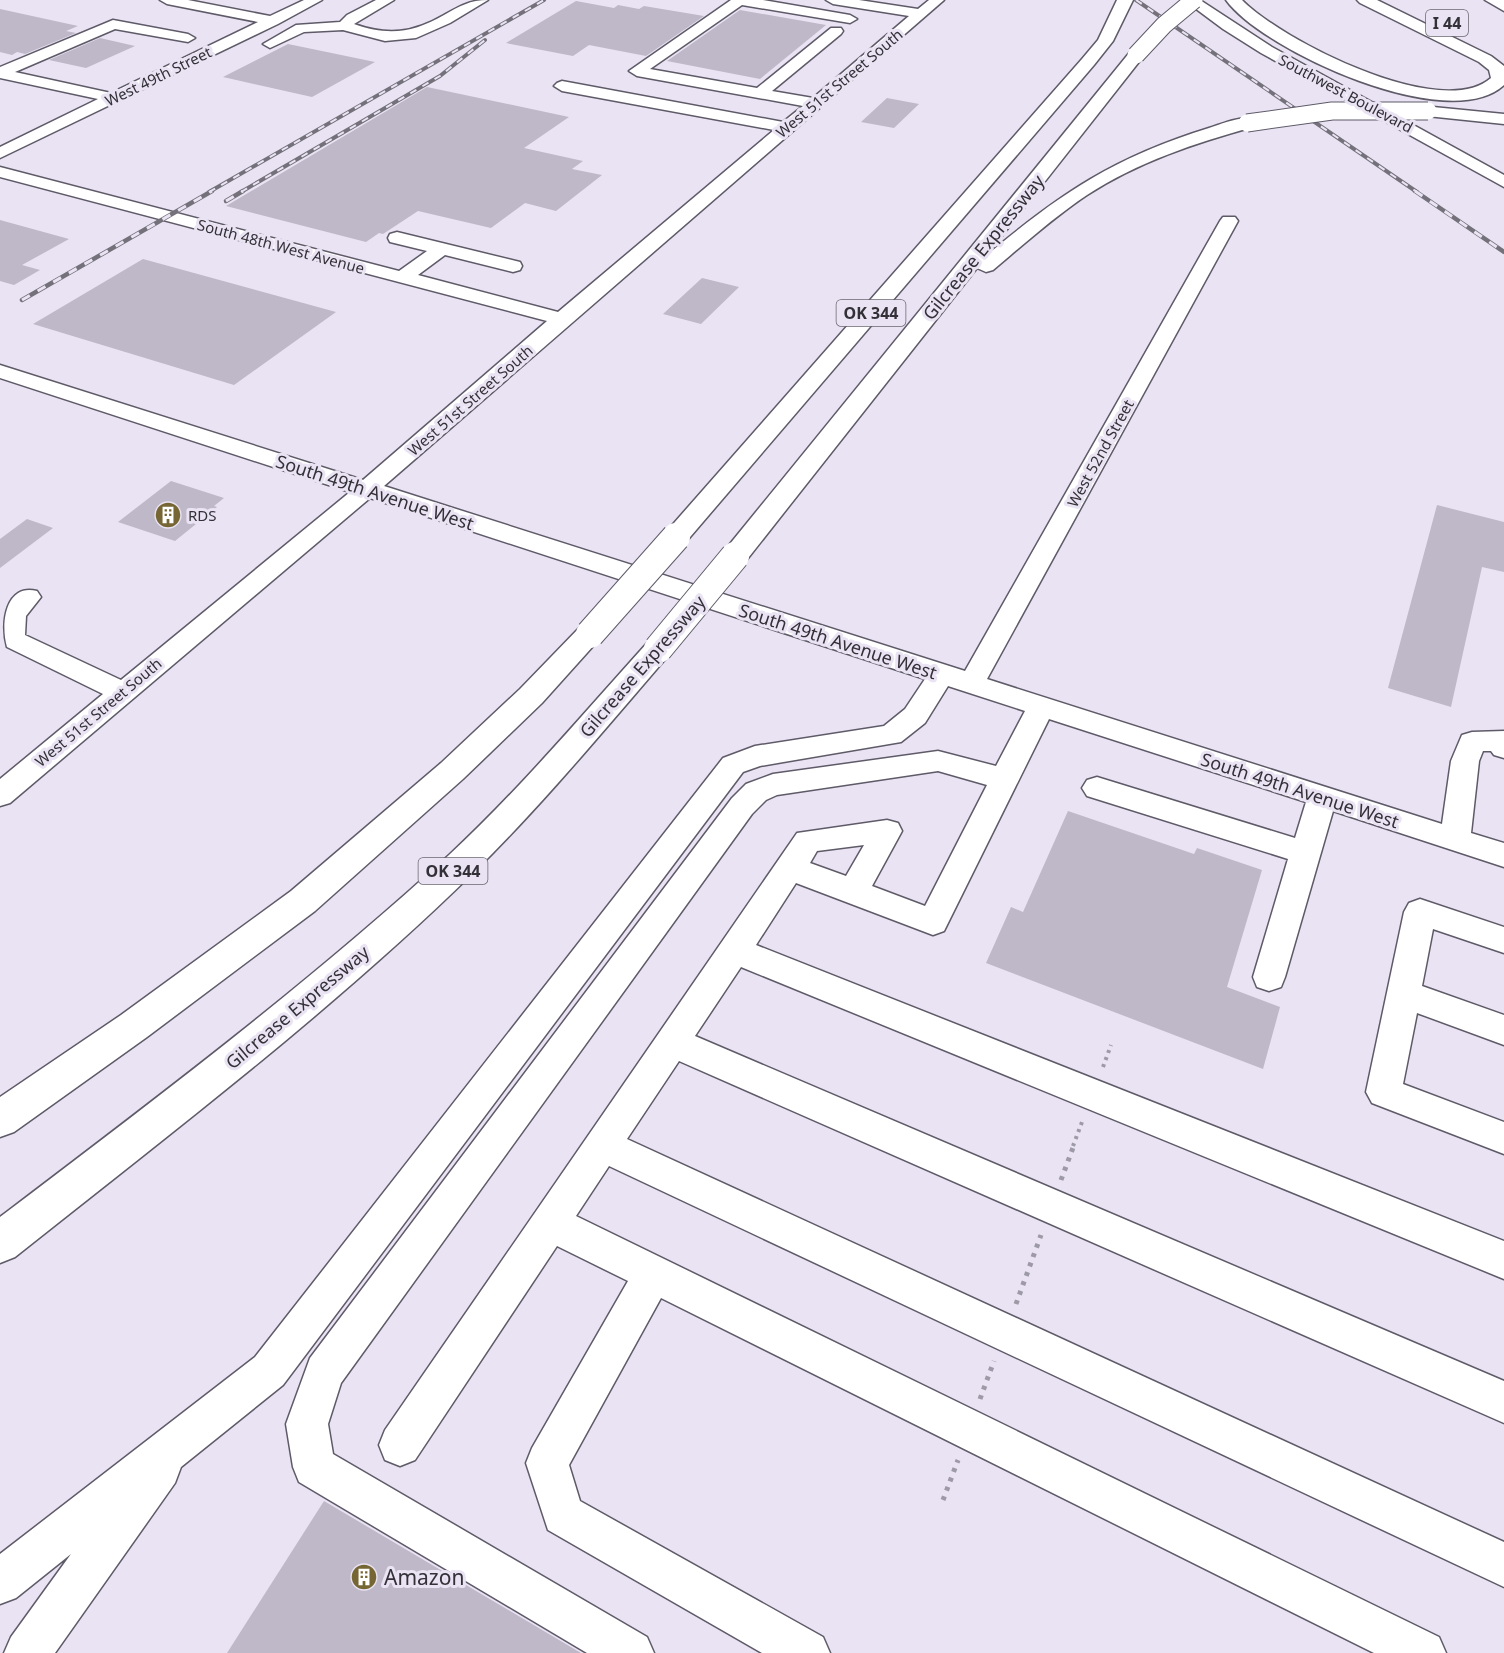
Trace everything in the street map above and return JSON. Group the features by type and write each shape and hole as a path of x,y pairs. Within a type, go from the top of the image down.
{"highway":[{"name":"Gilcrease Expressway","path":"0,1243 224,1069 389,930 463,862 530,793 658,649 735,556 1136,55 1164,25 1193,0"},
{"path":"1365,0 1389,5 1494,47"},
{"name":"I 44","path":"1493,0 1504,6"},
{"path":"1236,2 1260,24 1303,49 1357,74 1397,88 1429,93 1459,94 1484,90 1492,87 1500,79 1497,68 1485,58 1389,5"},
{"name":"I 44","path":"1389,5 1448,24"},
{"name":"OK 344","path":"0,1119 134,1026 303,901 353,860 452,771 538,688 590,634 676,537 1088,62 1121,11"},
{"path":"930,312 1055,209 1082,190 1151,154 1198,136 1248,123 1332,111 1428,111 1504,119"}],"street":[{"path":"167,0 273,21"},
{"path":"214,0 289,13"},
{"name":"West 49th Street","path":"0,153 315,0"},
{"path":"344,26 352,18 387,0"},
{"path":"259,49 301,28 344,26 367,35 400,39 416,35 481,0"},
{"path":"759,94 841,32 850,19 739,0 637,71 759,94 815,103"},
{"path":"833,0 920,14"},
{"name":"West 51st Street South","path":"0,795 367,489 562,319 937,0"},
{"name":"Southwest Boulevard","path":"1193,0 1253,43 1459,154 1504,182"},
{"path":"188,38 239,14"},
{"path":"0,73 113,24 221,46"},
{"path":"868,37 889,40"},
{"path":"0,73 113,98"},
{"path":"153,79 178,84"},
{"path":"562,86 787,128"},
{"path":"1459,154 1504,161"},
{"name":"South 48th West Avenue","path":"0,172 562,319"},
{"name":"West 52nd Street","path":"0,1582 268,1371 733,765 755,756 891,735 908,726 956,679 1229,221"},
{"path":"397,238 513,266"},
{"path":"403,277 442,249"},
{"name":"South 49th Avenue West","path":"0,371 1504,855"},
{"path":"28,597 13,614 11,633 16,641 123,692"},
{"path":"790,868 933,922 1041,706"},
{"path":"1455,839 1465,762 1472,742 1502,737"},
{"path":"631,1653 314,1467 308,1424 324,1372 742,806 756,792 773,785 938,760 1004,779"},
{"path":"1097,788 1306,853"},
{"path":"1269,977 1322,796"},
{"path":"400,1445 808,841 886,831 852,892"},
{"path":"1504,940 1420,912 1384,1092 1504,1138"},
{"path":"734,950 1504,1260"},
{"path":"1404,994 1504,1030"},
{"path":"672,1042 1504,1402"},
{"path":"603,1145 1504,1565"},
{"path":"550,1223 1423,1653"},
{"path":"653,1274 547,1463 563,1515 807,1653"},
{"path":"27,1653 180,1440"}],"path":[{"path":"943,1500 1111,1045"}],"building":[{"path":"576,1 614,8 618,5 639,9 644,6 704,16 646,56 589,45 573,56 506,43"},
{"path":"0,9 78,26 66,31 76,33 25,54 17,52 12,55 0,52"},
{"path":"740,10 826,25 760,79 667,61"},
{"path":"100,38 135,46 86,68 49,60"},
{"path":"288,44 375,62 312,97 223,77"},
{"path":"427,87 569,117 524,148 583,161 572,169 602,175 556,211 525,203 491,228 418,211 383,234 379,233 366,242 226,206"},
{"path":"887,98 919,104 894,128 861,122"},
{"path":"0,220 69,239 22,265 40,270 14,285 0,281"},
{"path":"143,259 336,312 234,385 33,324"},
{"path":"702,278 739,287 701,324 663,314"},
{"name":"RDS","path":"171,481 224,498 214,506 217,507 175,541 118,522"},
{"path":"1437,505 1504,522 1504,572 1482,567 1451,707 1388,688"},
{"path":"27,519 53,528 0,568 0,539"},
{"path":"1068,811 1194,854 1197,848 1262,870 1227,987 1280,1007 1263,1069 986,963 1011,907 1023,912"},
{"name":"Amazon","path":"324,1501 581,1653 227,1653"}],"railway":[{"path":"209,192 544,0"},
{"path":"1136,0 1417,192"},
{"path":"241,192 440,76 485,40"},
{"path":"22,300 212,191"},
{"path":"226,201 243,191"},
{"path":"1415,191 1504,252"}],"place":[{"name":"RDS","path":"168,515"},
{"name":"Amazon","path":"364,1577"}]}
